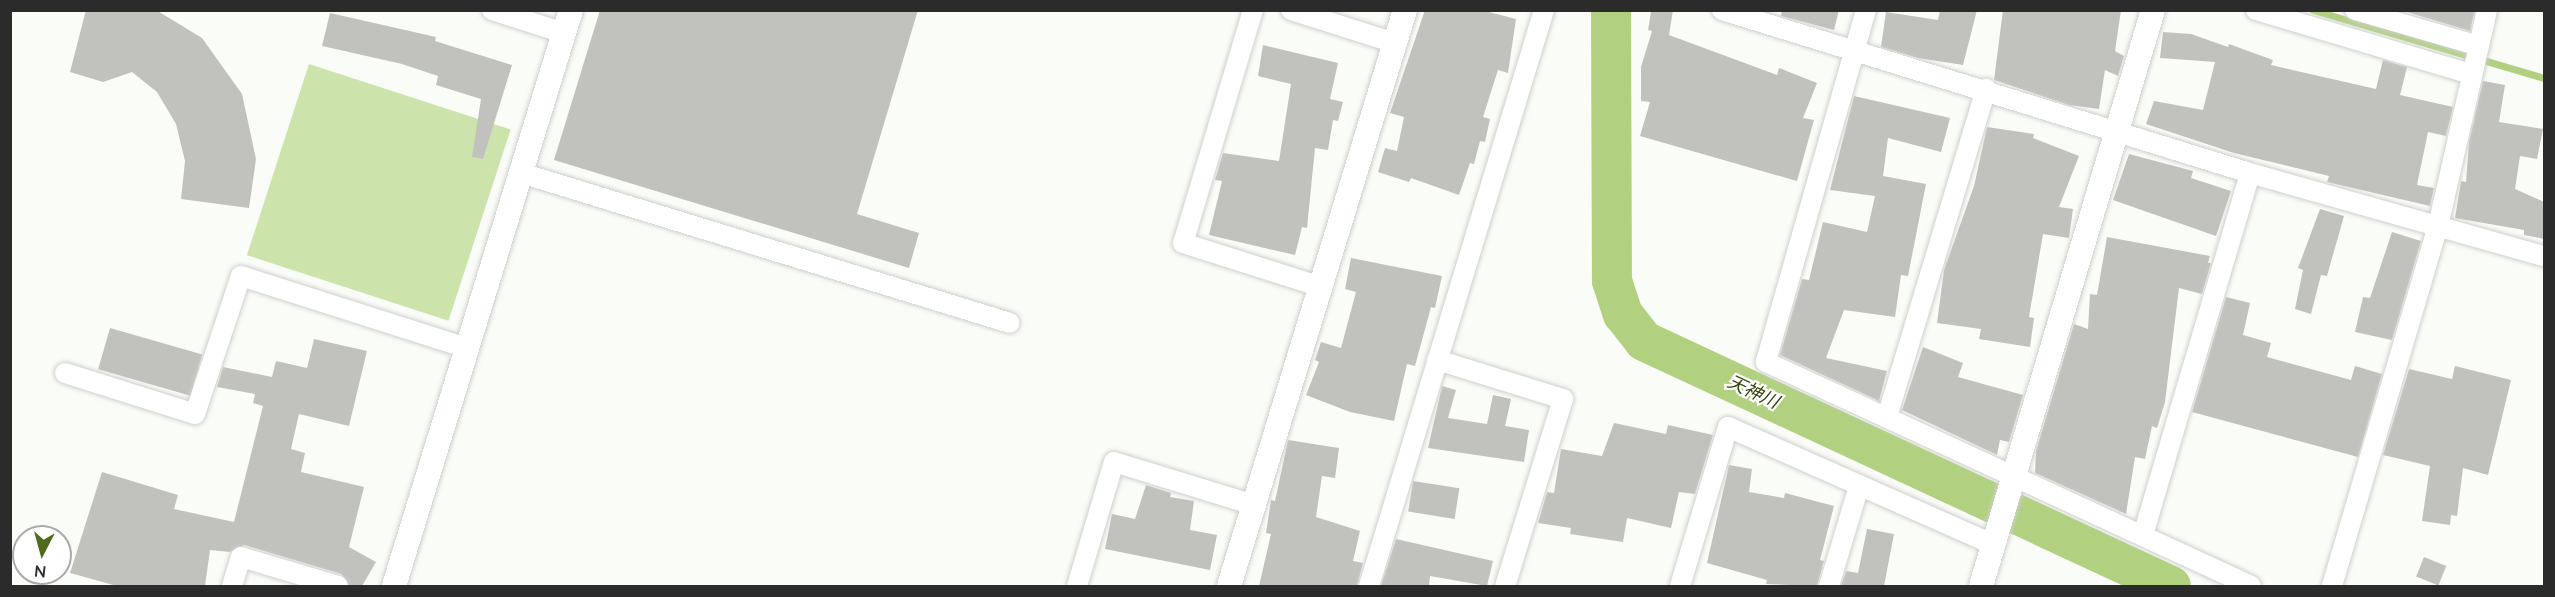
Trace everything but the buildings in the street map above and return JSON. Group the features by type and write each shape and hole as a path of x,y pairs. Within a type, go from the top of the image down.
{"street":[{"path":"394,586 568,22 492,10"},
{"path":"1252,10 1183,243 1322,287"},
{"path":"1291,10 1395,43"},
{"path":"1229,586 1405,10"},
{"path":"1369,586 1544,10"},
{"path":"1722,10 2118,129 2250,173 2544,256"},
{"path":"1866,10 1766,362 2251,586"},
{"path":"1982,586 2153,10"},
{"path":"2256,10 2471,74"},
{"path":"2355,10 2479,46"},
{"path":"2332,586 2438,226 2487,10"},
{"path":"1887,417 1986,89"},
{"path":"521,173 1010,323"},
{"path":"2143,535 2250,173"},
{"path":"65,373 195,414 241,276 467,348"},
{"path":"1437,360 1563,399 1505,586"},
{"path":"1680,586 1728,427 1994,544"},
{"path":"1077,586 1114,462 1254,505"},
{"path":"1829,586 1859,486"},
{"path":"232,586 242,557 338,586"}],"green space":[{"path":"309,64 511,130 449,321 247,255"}],"waterway":[{"name":"天神川","path":"1611,10 1612,281 1623,314 1644,341 2171,586"},
{"path":"2313,10 2544,78"}]}
